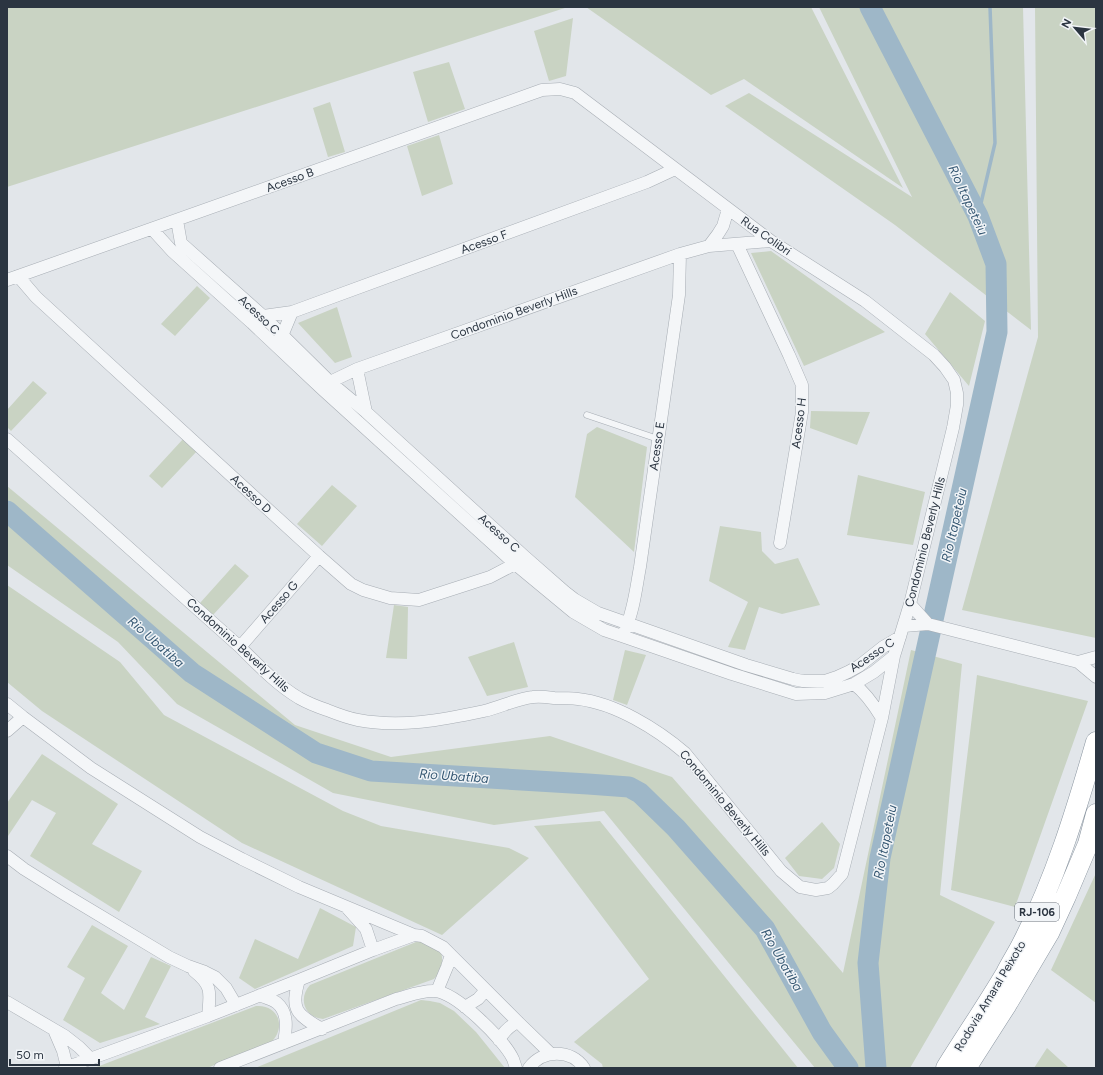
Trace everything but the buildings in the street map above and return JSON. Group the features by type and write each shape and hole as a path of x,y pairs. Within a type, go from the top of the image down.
{"highway":[{"name":"Rodovia Amaral Peixoto","path":"946,1068 997,988 1032,925 1066,838 1096,742"},
{"name":"Rodovia Amaral Peixoto","path":"966,1068 1007,1004 1049,933 1092,844 1096,814"}],"street":[{"name":"Acesso B","path":"12,278 542,90 560,89 575,94"},
{"name":"Rua Colibri","path":"575,94 771,241 864,301 934,355 954,380"},
{"name":"Acesso F","path":"258,320 292,312 647,182 675,169"},
{"path":"709,246 723,226 728,209"},
{"path":"177,220 177,247"},
{"name":"Acesso C","path":"152,229 177,247 258,320 326,385 519,560 598,613 746,666 793,679 810,681 825,680 848,672 859,666 883,648 902,631"},
{"name":"Condominio Beverly Hills","path":"326,385 357,369 680,254 709,246 771,241"},
{"name":"Acesso H","path":"737,244 802,385 802,412 780,543"},
{"name":"Acesso E","path":"622,636 634,604 640,567 679,295 680,254"},
{"name":"Acesso D","path":"12,278 36,297 351,584 369,592 390,598 399,600 419,600 490,576 519,560"},
{"path":"278,340 292,312"},
{"path":"357,369 366,412"},
{"name":"Condominio Beverly Hills","path":"7,439 240,647 261,669 299,698 338,715 358,720 387,724 419,723 486,710 535,696 578,698 605,706 626,714 664,736 685,753 781,871 800,887 816,890 828,888 842,874 882,718 894,656 910,604 953,428 957,405 954,380"},
{"name":"Acesso C","path":"326,385 366,412 573,612 604,630 732,674 796,694 825,693 854,684 874,672 894,656"},
{"name":"Acesso G","path":"240,647 319,556"},
{"path":"910,604 929,625"},
{"path":"902,631 929,625 943,628 1078,662 1096,677"},
{"path":"1078,662 1096,658"},
{"name":"Acesso C","path":"854,684 860,688 882,718"},
{"path":"7,704 91,768 200,837 299,887 414,935 422,936 443,947 551,1054"},
{"path":"7,731 23,717"},
{"path":"7,856 24,869 76,902 169,957 215,977 226,988 236,1005"},
{"path":"345,906 366,929 373,950"},
{"path":"54,1030 63,1052 66,1068 208,1016 414,935"},
{"path":"437,991 451,954"},
{"path":"188,966 206,982 210,992 208,1016"},
{"path":"299,980 295,994 295,1004 300,1014 306,1020 322,1029"},
{"path":"465,1007 478,999 486,990"},
{"path":"220,1068 396,1000 428,991 437,991 462,1003 499,1040 513,1058 516,1068"},
{"path":"260,995 274,1001 282,1008 286,1019 284,1043"},
{"path":"7,1002 73,1042 80,1047 90,1059"},
{"path":"499,1040 507,1029 518,1022"},
{"path":"529,1068 541,1058 551,1054 562,1054 573,1058 582,1064 584,1068"}],"lane":[{"path":"587,415 658,440"}],"green space":[{"path":"7,7 568,7 7,187"},
{"path":"586,7 811,7 903,188 744,79 711,95"},
{"path":"819,7 1023,7 1031,330 895,225 725,106 749,93 912,197"},
{"path":"1035,7 1096,7 1096,638 962,610 1038,337"},
{"path":"573,18 566,76 549,81 534,31"},
{"path":"449,62 465,109 428,122 413,72"},
{"path":"330,102 345,152 328,157 313,108"},
{"path":"439,135 453,184 422,196 407,146"},
{"path":"771,251 885,332 804,366 751,253"},
{"path":"197,286 210,298 175,336 161,324"},
{"path":"950,292 985,321 969,386 925,334"},
{"path":"337,307 352,357 335,363 298,323"},
{"path":"33,381 47,393 11,431 7,427 7,410"},
{"path":"811,411 870,412 857,445 810,428"},
{"path":"597,427 647,447 634,552 575,497 587,434"},
{"path":"184,438 198,450 162,488 149,476"},
{"path":"858,475 925,492 913,545 847,535"},
{"path":"332,485 357,506 322,546 297,524"},
{"path":"7,486 295,725 391,757 550,736 672,777 843,973 911,650 962,664 940,895 995,922 910,1068 815,1068 604,811 494,825 333,793 177,704 118,642 7,565"},
{"path":"720,526 761,532 762,551 775,564 798,558 820,605 782,614 759,607 745,650 728,647 748,602 709,581"},
{"path":"235,564 249,576 213,615 200,603"},
{"path":"7,585 120,662 164,715 343,811 381,826 509,848 529,858 442,935 242,843 42,711 7,682"},
{"path":"394,605 408,607 407,659 386,658"},
{"path":"514,642 528,687 487,696 468,657"},
{"path":"625,650 646,655 627,705 613,700"},
{"path":"977,675 1088,701 1015,907 951,890"},
{"path":"42,754 118,804 92,844 142,871 119,912 30,856 56,813 32,800 7,836 7,803"},
{"path":"600,821 798,1068 603,1068 602,1064 574,1042 649,979 534,826"},
{"path":"822,822 840,844 834,868 822,879 799,876 785,858"},
{"path":"1096,873 1096,1003 1051,970"},
{"path":"320,908 356,927 353,946 255,989 239,978 255,939 298,959"},
{"path":"92,925 128,946 101,993 124,1010 151,957 171,966 145,1017 160,1024 100,1043 63,1020 85,978 67,967"},
{"path":"421,941 441,952 441,967 434,979 323,1019 311,1015 307,1011 304,996 310,985"},
{"path":"421,1000 440,1003 454,1011 476,1032 505,1068 255,1068"},
{"path":"256,1006 264,1006 275,1013 278,1018 279,1025 275,1037 270,1043 207,1068 94,1068"},
{"path":"1047,1048 1069,1068 1034,1068"}],"waterway":[{"name":"Rio Itapeteiu","path":"870,7 978,216 996,264 997,332 880,858 868,963 876,1068"},
{"path":"978,216 995,143 990,7"},
{"name":"Rio Ubatiba","path":"7,511 192,673 316,753 371,771 629,787 640,793 676,828 765,929 822,1032 848,1068"}]}
